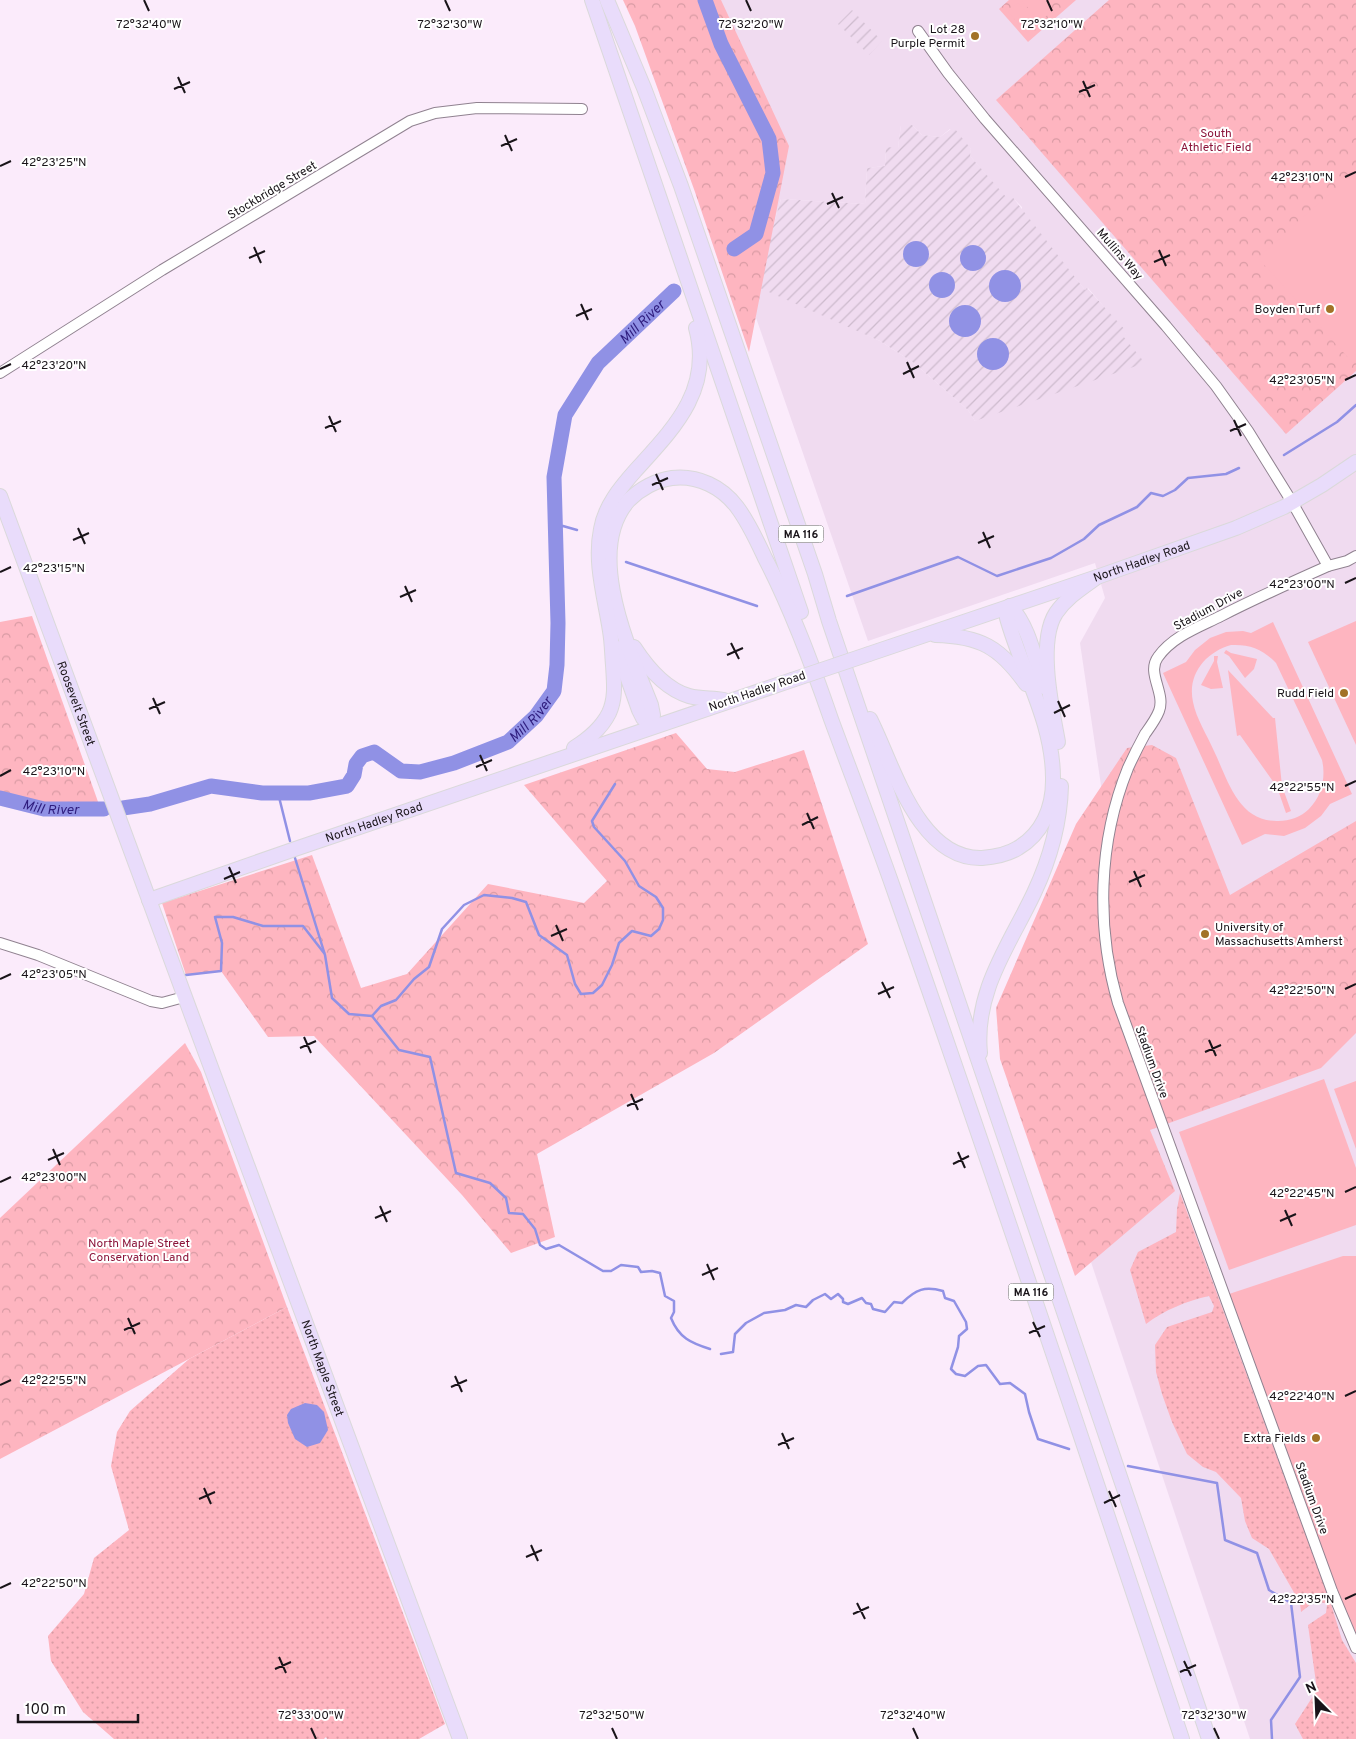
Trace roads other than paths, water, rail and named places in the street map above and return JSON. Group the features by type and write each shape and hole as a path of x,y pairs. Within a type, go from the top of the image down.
{"main road":[{"name":"MA 116","path":"592,0 1182,1739"},
{"name":"MA 116","path":"607,0 644,88 681,186 815,574 982,1074 1209,1739"},
{"path":"646,157 699,342 699,364 694,389 683,415 618,492 603,519 599,537 603,594 650,705 653,715 651,727"},
{"name":"North Hadley Road","path":"148,900 1228,531 1292,502 1356,462"},
{"path":"562,758 596,732 606,719 615,691 616,628 610,556 613,527 626,504 648,486 662,480 674,478 698,480 722,492 733,501 746,520 788,602 878,846"},
{"name":"Roosevelt Street","path":"0,496 184,997"},
{"path":"848,675 908,800 916,815 929,831 943,845 960,855 986,858 1007,854 1036,834 1043,824 1052,798 1054,783 1045,708 1046,648 1050,626 1055,614 1066,601 1097,577"},
{"path":"982,1074 978,1038 984,999 997,966 1040,879 1057,828 1062,774 1060,755 1045,708 1008,624 1007,618 1010,606"},
{"path":"616,628 635,648 648,666 671,687 690,696 730,700"},
{"path":"925,635 963,636 982,642 1005,659 1045,708"},
{"name":"North Maple Street","path":"184,997 460,1739"}],"street":[{"name":"Mullins Way","path":"918,31 948,73 985,119 1175,336 1216,386 1248,432 1292,502"},
{"name":"Stockbridge Street","path":"0,373 162,270 410,121 430,114 477,108 582,109"},
{"path":"1292,502 1328,566"},
{"name":"Stadium Drive","path":"1356,556 1347,561 1328,566 1188,632 1169,644 1157,658 1154,667 1161,703 1159,712 1128,768 1114,813 1106,857 1103,912 1108,964 1120,1011 1332,1591 1356,1648"},
{"path":"0,943 38,955 151,1001 162,1003 184,997"}],"water":[{"path":"916,241 925,245 929,254 925,263 916,267 907,263 903,254 907,245"},
{"path":"973,245 982,249 986,258 982,267 973,271 964,267 960,258 964,249"},
{"path":"1005,270 1011,271 1016,275 1020,280 1020,292 1016,297 1011,301 1005,302 999,301 994,297 990,292 989,286 990,280 994,275 999,271"},
{"path":"942,272 951,276 955,285 951,294 942,298 933,294 929,285 933,276"},
{"path":"965,305 971,306 976,310 980,315 980,327 976,332 971,336 965,337 959,336 954,332 950,327 949,321 950,315 954,310 959,306"},
{"path":"993,338 999,339 1004,343 1008,348 1008,360 1004,365 999,369 993,370 987,369 982,365 978,360 977,354 978,348 982,343 987,339"},
{"path":"305,1403 317,1405 324,1412 328,1430 320,1443 307,1447 295,1439 288,1423 287,1415 291,1409"}],"waterway":[{"name":"Mill River","path":"705,0 721,44 769,139 773,173 756,234 734,249"},
{"name":"Mill River","path":"123,808 150,804 211,786 262,793 309,793 347,786 354,775 356,764 362,756 374,752 401,771 420,772 454,763 508,742 536,716 554,691 557,665 558,623 554,477 565,415 598,363 674,291"},
{"path":"1284,455 1337,422 1356,405"},
{"path":"847,596 958,557 997,576 1051,558 1084,539 1099,525 1137,507 1151,493 1163,496 1175,490 1188,478 1226,474 1239,468"},
{"path":"555,528 563,526 577,530"},
{"path":"626,562 757,606"},
{"path":"372,1016 381,1006 396,1000 414,979 429,967 442,929 464,905 484,895 512,898 526,902 539,935 567,955 575,984 581,994 593,993 602,985 612,965 619,943 632,931 651,936 659,929 663,920 663,908 656,897 639,886 625,861 594,827 592,821 615,784"},
{"path":"278,793 290,841"},
{"name":"Mill River","path":"0,798 44,809 104,809"},
{"path":"295,858 325,955 332,998 349,1014 372,1016 399,1050 430,1057 456,1173 490,1183 506,1198 509,1213 523,1214 535,1229 540,1245 546,1249 559,1245 603,1271 611,1271 621,1265 638,1267 641,1272 652,1271 660,1273 665,1296 674,1301 674,1312 671,1318 674,1325 686,1339 710,1349"},
{"path":"186,975 221,971 222,943 215,917 233,917 263,926 303,926 324,953"},
{"path":"721,1354 733,1352 735,1334 746,1323 764,1313 785,1310 796,1305 806,1307 813,1300 825,1294 831,1299 838,1294 843,1299 843,1302 848,1304 862,1298 866,1303 871,1304 873,1309 885,1312 894,1302 902,1303 921,1290 943,1291 945,1298 954,1301 966,1322 967,1329 959,1336 958,1347 951,1369 956,1374 965,1376 978,1366 986,1365 1000,1384 1010,1383 1025,1394 1038,1439 1069,1449"},
{"path":"1128,1466 1217,1483 1225,1540 1257,1553 1269,1590 1291,1603 1300,1677 1271,1720 1272,1739"}],"place":[{"name":"Lot 28 Purple Permit","path":"975,36"},
{"name":"Boyden Turf","path":"1330,309"},
{"name":"Rudd Field","path":"1344,693"},
{"name":"University of Massachusetts Amherst","path":"1205,934"},
{"name":"Extra Fields","path":"1316,1438"}],"park label":[{"name":"South Athletic Field","path":"1216,140"},
{"name":"North Maple Street Conservation Land","path":"139,1250"}]}
